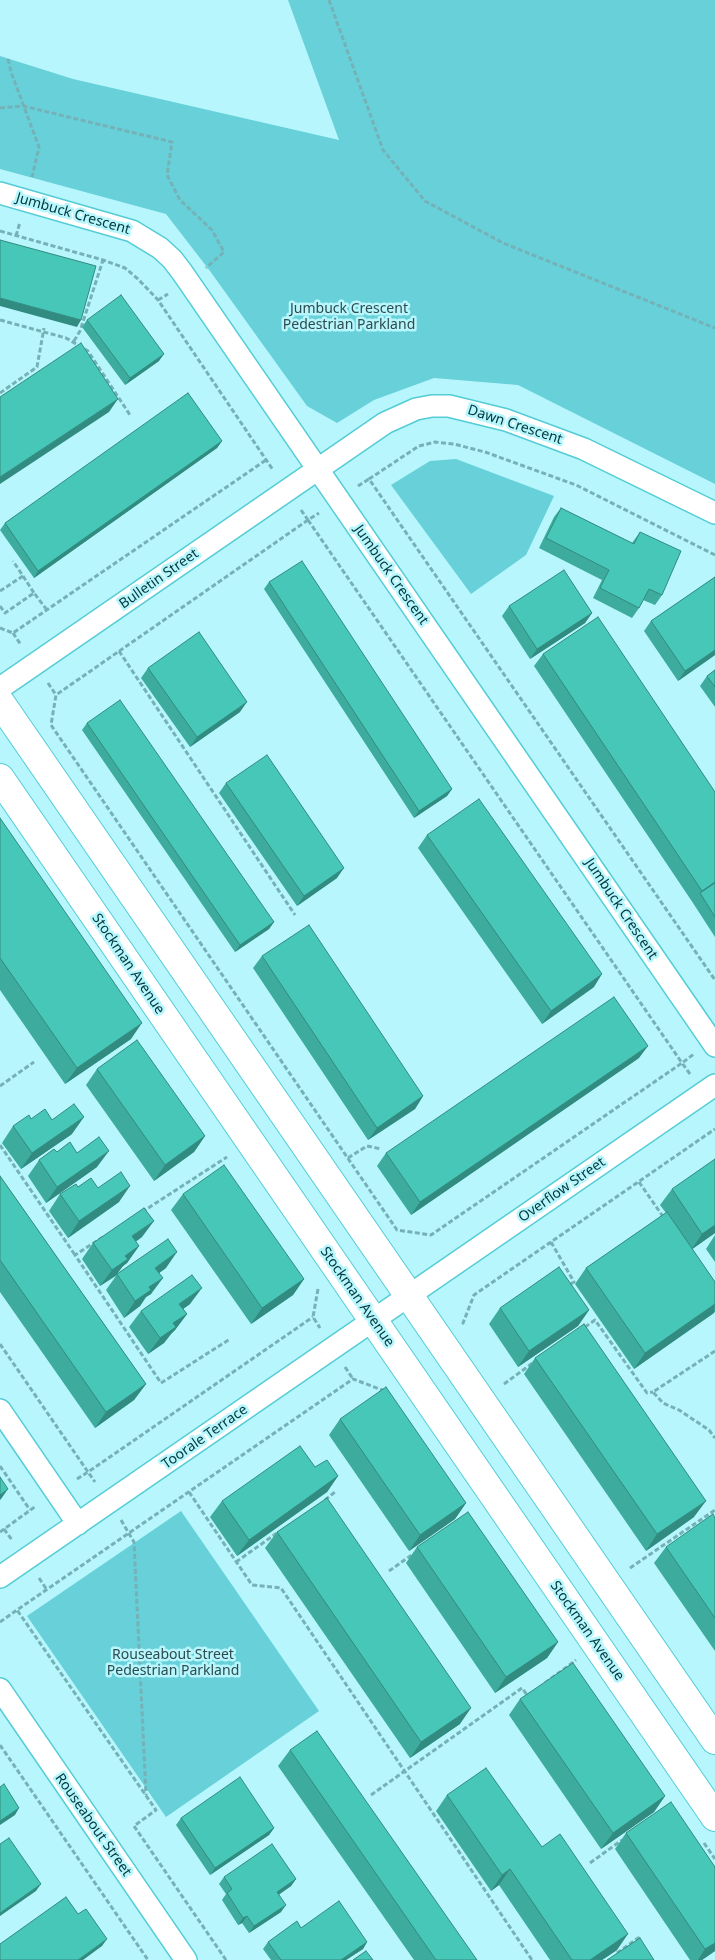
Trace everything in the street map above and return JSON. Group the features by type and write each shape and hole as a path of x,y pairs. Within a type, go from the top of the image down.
{"street":[{"name":"Jumbuck Crescent","path":"0,193 132,231 160,248 172,259 715,1046"},
{"name":"Dawn Crescent","path":"318,469 385,423 400,415 432,406 450,406 506,420 584,449 715,513"},
{"name":"Bulletin Street","path":"0,688 318,469"},
{"path":"0,702 715,1740"},
{"name":"Stockman Avenue","path":"0,778 715,1817"},
{"name":"Overflow Street","path":"409,1296 715,1085"},
{"name":"Toorale Terrace","path":"0,1577 409,1296"},
{"path":"0,1410 78,1524"},
{"name":"Rouseabout Street","path":"0,1689 186,1960"}],"path":[{"path":"328,0 383,150 425,201 503,243 715,328"},
{"path":"8,59 23,106 39,146 16,236"},
{"path":"0,108 23,106 172,142 167,175 180,200 212,230 224,252 206,268 158,300"},
{"path":"0,231 103,260 125,268 138,279 158,300 266,460 13,633 0,628"},
{"path":"74,341 80,331 103,260"},
{"path":"0,320 43,330 74,341 88,351 130,415"},
{"path":"0,393 37,367 43,330"},
{"path":"715,555 576,485 485,452 454,444 435,442 418,446 369,479 715,980"},
{"path":"308,520 682,1063 431,1235 397,1230 51,725 56,695 119,652 308,520"},
{"path":"13,561 46,610"},
{"path":"0,591 23,576"},
{"path":"0,606 5,613 34,593"},
{"path":"119,652 295,915"},
{"path":"0,1086 34,1062"},
{"path":"468,1331 463,1323 474,1295 715,1129"},
{"path":"0,1145 161,1383 230,1339"},
{"path":"348,1158 367,1146 381,1149"},
{"path":"134,1217 228,1156"},
{"path":"639,1182 667,1222"},
{"path":"75,1255 108,1233"},
{"path":"551,1242 574,1282 567,1286"},
{"path":"0,1532 313,1317"},
{"path":"580,1319 585,1326"},
{"path":"577,1332 595,1320 647,1394 715,1351"},
{"path":"0,1344 130,1533 134,1542 146,1797"},
{"path":"504,1384 536,1361"},
{"path":"499,1376 509,1392"},
{"path":"0,1622 353,1379 390,1393"},
{"path":"652,1392 663,1403 679,1410 709,1430 715,1438"},
{"path":"0,1466 30,1510"},
{"path":"189,1492 252,1585 280,1588 532,1960"},
{"path":"320,1503 335,1492"},
{"path":"630,1568 715,1510"},
{"path":"236,1562 282,1530"},
{"path":"389,1571 420,1549"},
{"path":"625,1560 635,1575"},
{"path":"17,1610 156,1810 134,1826 226,1960"},
{"path":"541,1685 576,1660"},
{"path":"372,1795 522,1688 527,1695 534,1690"},
{"path":"0,1745 148,1960"},
{"path":"590,1863 629,1835"},
{"path":"615,1955 641,1936"}],"green space":[{"name":"Jumbuck Crescent Pedestrian Parkland","path":"288,0 715,0 715,484 518,385 434,378 374,400 337,423 307,406 210,271 166,214 0,169 0,56 73,79 339,140"},
{"path":"456,459 554,496 526,555 471,594 391,485 430,461"},
{"name":"Rouseabout Street Pedestrian Parkland","path":"181,1511 319,1711 166,1817 27,1616"}],"building":[{"path":"0,240 96,266 81,320 0,298"},
{"path":"121,295 164,354 130,378 87,320"},
{"path":"81,343 118,399 0,477 0,397"},
{"path":"188,393 222,441 38,571 5,523"},
{"path":"561,508 634,544 640,532 681,551 662,595 649,589 639,608 600,588 609,570 546,538"},
{"path":"302,561 452,789 419,811 269,582"},
{"path":"564,570 592,613 537,649 509,606"},
{"path":"715,577 715,650 685,671 651,621"},
{"path":"598,617 715,792 715,882 702,891 543,654"},
{"path":"199,632 247,702 197,737 148,668"},
{"path":"715,670 715,687 707,676"},
{"path":"120,700 274,922 240,945 87,723"},
{"path":"267,755 344,868 304,896 226,783"},
{"path":"479,799 602,974 551,1011 427,835"},
{"path":"0,818 142,1023 77,1068 0,958"},
{"path":"715,883 715,917 700,893"},
{"path":"309,925 423,1096 377,1128 262,956"},
{"path":"614,997 648,1046 420,1202 386,1153"},
{"path":"137,1040 205,1136 165,1165 97,1069"},
{"path":"74,1104 84,1117 32,1153 13,1126 29,1115 31,1119 45,1109 52,1120"},
{"path":"99,1137 109,1151 57,1187 39,1160 54,1149 57,1152 70,1142 77,1153"},
{"path":"715,1159 715,1225 702,1234 672,1189"},
{"path":"224,1165 304,1279 262,1308 183,1194"},
{"path":"121,1172 130,1186 79,1221 60,1194 76,1184 78,1187 91,1178 98,1188"},
{"path":"0,1176 146,1384 106,1412 0,1260"},
{"path":"144,1208 154,1221 132,1236 139,1246 125,1256 128,1259 112,1270 93,1243"},
{"path":"667,1212 715,1282 715,1304 645,1353 586,1268"},
{"path":"168,1239 177,1252 155,1268 163,1278 149,1287 151,1290 135,1301 117,1274"},
{"path":"559,1267 589,1310 529,1351 500,1308"},
{"path":"192,1275 202,1288 179,1304 187,1314 173,1323 176,1327 160,1338 141,1311"},
{"path":"584,1324 706,1501 657,1534 535,1358"},
{"path":"386,1387 466,1503 420,1535 340,1419"},
{"path":"300,1446 315,1467 327,1460 338,1476 249,1540 222,1501"},
{"path":"0,1477 8,1489 0,1495"},
{"path":"327,1498 471,1708 421,1742 277,1532"},
{"path":"468,1512 558,1642 506,1677 417,1547"},
{"path":"713,1514 715,1518 715,1618 666,1547"},
{"path":"573,1663 665,1796 613,1833 520,1699"},
{"path":"317,1731 477,1960 436,1960 290,1750"},
{"path":"486,1768 542,1847 560,1834 628,1934 590,1960 572,1960 510,1869 502,1875 447,1795"},
{"path":"240,1777 274,1828 215,1868 181,1818"},
{"path":"4,1784 19,1808 0,1821 0,1787"},
{"path":"671,1802 715,1867 715,1943 705,1949 626,1833"},
{"path":"9,1838 41,1884 0,1913 0,1844"},
{"path":"272,1844 296,1879 277,1892 286,1905 254,1926 247,1916 243,1918 227,1893 232,1889 224,1877"},
{"path":"66,1897 78,1914 86,1909 107,1939 78,1960 0,1960 0,1944"},
{"path":"339,1901 367,1942 341,1960 281,1960 268,1942 297,1921 301,1928"},
{"path":"640,1938 654,1960 607,1960"},
{"path":"366,1951 373,1960 353,1960"}]}
